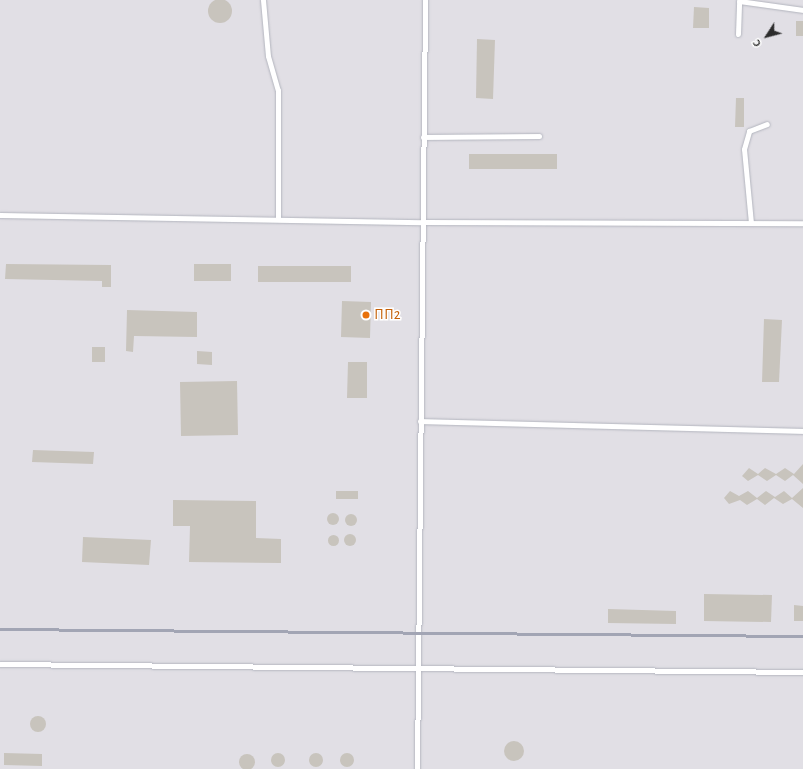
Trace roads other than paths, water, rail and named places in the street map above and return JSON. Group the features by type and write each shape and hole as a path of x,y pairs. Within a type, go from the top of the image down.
{"lane":[{"path":"263,0 268,56 278,90 278,220"},
{"path":"416,769 425,0"},
{"path":"738,34 739,1 803,10"},
{"path":"751,223 744,149 750,132 767,124"},
{"path":"423,137 539,136"},
{"path":"0,214 422,222 803,223"},
{"path":"420,421 803,431"},
{"path":"0,664 803,672"}],"railway":[{"path":"0,629 803,636"}],"place":[{"name":"ПП2","path":"366,315"}]}
